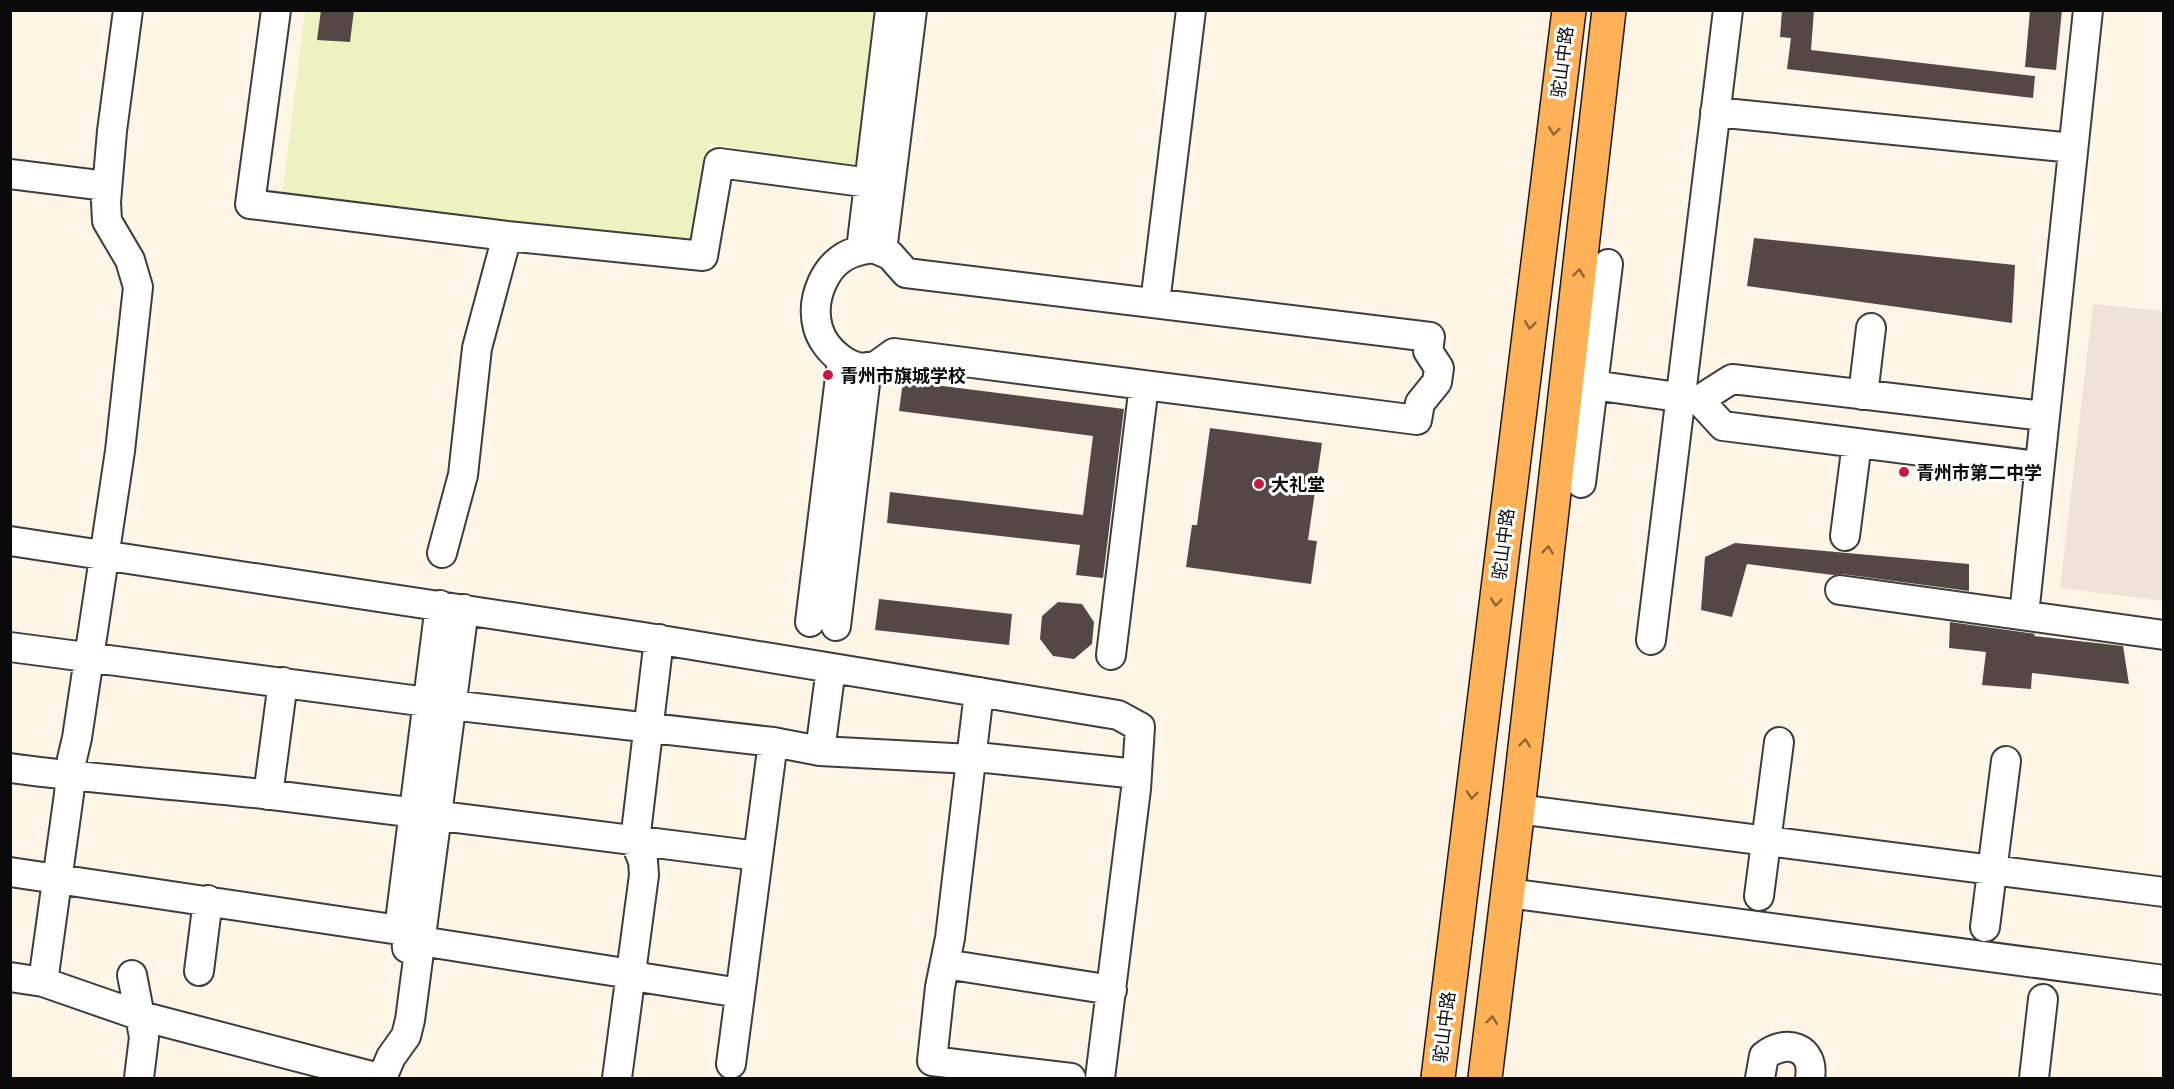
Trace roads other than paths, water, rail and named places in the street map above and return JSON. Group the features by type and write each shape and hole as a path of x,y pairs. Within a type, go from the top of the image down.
{"main road":[{"name":"驼山中路","path":"1438,1078 1569,10"},
{"path":"1485,1078 1609,10"}],"street":[{"path":"43,982 70,776 106,554 138,287 130,260 107,221 106,186 128,10"},
{"path":"276,10 250,204 507,236 703,256 719,164 870,183"},
{"path":"872,251 870,183 890,10"},
{"path":"872,251 912,10"},
{"path":"1155,303 1191,10"},
{"path":"1651,640 1690,399 1716,112 1728,10"},
{"path":"2024,615 2088,10"},
{"path":"1716,112 2073,148"},
{"path":"10,174 106,186"},
{"path":"442,553 463,475 477,348 507,236"},
{"path":"872,251 890,255 906,273 1430,337 1428,351 1439,368 1437,382 1419,403 1417,420 894,353 875,366 855,364 828,346 819,330 816,311 818,293 825,277 836,263 853,252 872,251"},
{"path":"1581,483 1608,264"},
{"path":"1863,395 1871,328"},
{"path":"823,624 855,364"},
{"path":"1690,399 1732,380 2044,416"},
{"path":"1111,655 1144,385"},
{"path":"1593,385 1690,399 1723,426 2038,466"},
{"path":"1845,536 1857,443"},
{"path":"10,540 658,639 1118,716 1140,727 1137,774 1100,1078"},
{"path":"1840,590 2163,635"},
{"path":"10,977 43,982 141,1016 381,1078 391,1057 406,1036 410,1004 412,934 452,607"},
{"path":"617,1078 644,875 643,861 635,841 658,639"},
{"path":"10,647 439,704 773,742 820,751 986,758 1137,774"},
{"path":"820,751 831,668"},
{"path":"268,795 283,682"},
{"path":"979,693 950,938 940,987 932,1061 1071,1078"},
{"path":"731,1064 773,742"},
{"path":"1759,896 1779,742"},
{"path":"1985,927 2006,761"},
{"path":"10,768 425,813 758,855"},
{"path":"1518,809 2163,892"},
{"path":"10,872 208,900 412,934 428,942 740,993"},
{"path":"1508,894 2163,980"},
{"path":"199,970 208,900"},
{"path":"945,964 1112,990"},
{"path":"132,975 144,1037 139,1078"},
{"path":"2034,1078 2043,999"},
{"path":"1760,1078 1764,1056 1781,1046 1798,1048 1807,1057 1812,1066 1810,1078"}],"place":[{"name":"青州市旗城学校","path":"828,375"},
{"name":"青州市第二中学","path":"1904,472"},
{"name":"大礼堂","path":"1259,484"}]}
